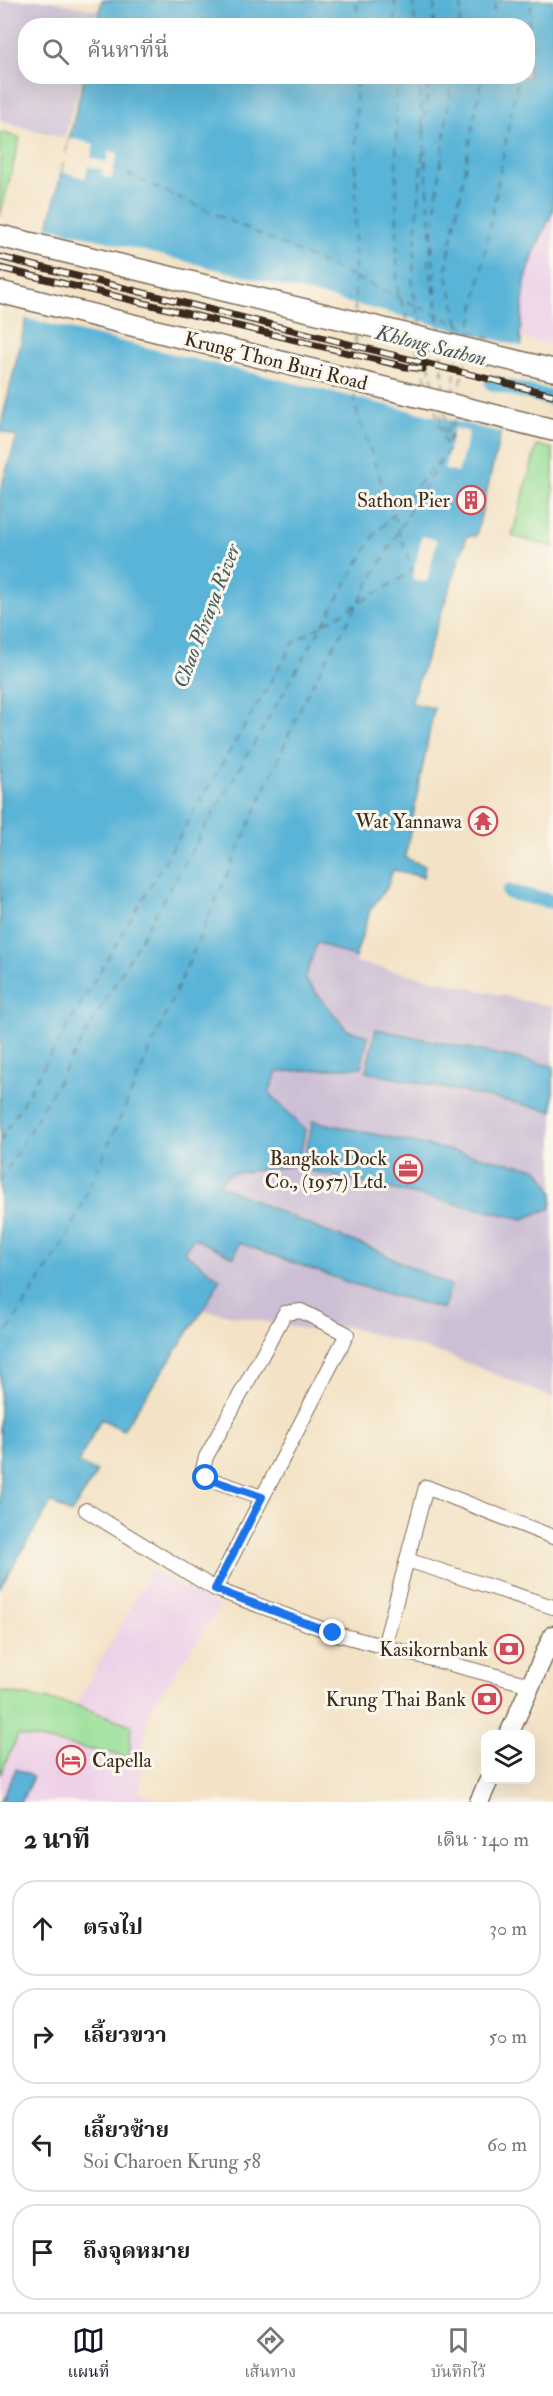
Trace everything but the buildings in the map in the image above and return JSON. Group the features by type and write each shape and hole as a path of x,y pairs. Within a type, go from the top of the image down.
{"main road":[{"path":"0,236 553,370"},
{"name":"Krung Thon Buri Road","path":"0,292 553,430"},
{"path":"511,1730 553,1635"},
{"path":"479,1802 487,1784"}],"street":[{"path":"215,1589 347,1334 301,1311 285,1313 206,1457 202,1469 206,1478 262,1497"},
{"path":"384,1647 426,1487 553,1537"},
{"path":"86,1510 215,1589 333,1633 530,1686"},
{"path":"407,1560 553,1607"}],"shaded area":[{"path":"0,0 45,0 100,11 98,18 18,18 18,84 80,84 64,138 0,121"},
{"path":"553,211 553,345 520,337 525,282 535,250"},
{"name":"Bangkok Dock Co., (1957) Ltd.","path":"317,942 355,958 355,962 553,1007 553,1398 450,1356 344,1326 315,1331 203,1310 220,1279 184,1252 193,1238 239,1243 306,1267 321,1230 219,1186 229,1174 298,1165 305,1130 269,1093 278,1072 347,1030 305,979"},
{"path":"151,1571 220,1607 150,1709 139,1792 161,1802 0,1802 0,1691 75,1705"}],"green space":[{"path":"0,132 20,138 0,216"},
{"path":"537,445 553,449 553,547 512,536"},
{"path":"0,1691 75,1705 131,1725 129,1757 18,1735 0,1775"}],"water":[{"name":"Chao Phraya River","path":"102,0 553,0 553,211 535,250 525,282 520,337 522,344 476,536 467,536 411,703 434,708 405,858 425,866 423,877 393,870 388,886 370,910 355,958 317,942 305,979 347,1030 368,1036 361,1067 277,1072 269,1093 305,1130 298,1165 229,1174 219,1185 321,1230 371,1248 451,1286 443,1309 353,1284 239,1243 234,1257 193,1238 184,1252 220,1279 203,1310 123,1430 101,1419 78,1463 97,1472 71,1514 51,1502 0,1588 0,490 17,437 0,431 0,429 82,84 535,84 535,18 98,18"},
{"path":"376,1029 553,1066 553,1111 366,1072"},
{"path":"313,1121 538,1169 553,1192 551,1208 523,1219 302,1169"},
{"path":"16,1769 33,1777 21,1802 0,1802"}],"pier":[{"path":"70,138 94,144 91,158 106,162 109,151 118,153 111,179 102,176 103,170 88,166 85,178 62,172 64,163 61,162 63,154 66,154"},
{"path":"45,226 524,347 504,433 23,318"},
{"path":"454,428 469,432 458,473 444,469"},
{"path":"422,536 437,540 427,582 412,579"}],"waterway":[{"name":"Khlong Sathon","path":"492,383 553,399"},
{"path":"509,892 553,902"}],"ferry route":[{"path":"357,0 357,18"},
{"path":"395,0 395,18"},
{"path":"413,0 414,18"},
{"path":"434,18 435,0"},
{"path":"460,18 462,0"},
{"path":"493,18 496,0"},
{"path":"529,18 532,0"},
{"path":"355,312 356,84"},
{"path":"396,84 397,287 409,326"},
{"path":"420,84 439,333"},
{"path":"424,133 428,84"},
{"path":"432,236 451,84"},
{"path":"458,338 459,324 446,271 481,84"},
{"path":"469,338 517,84"},
{"path":"421,327 412,284 423,147"},
{"path":"114,168 492,340"},
{"path":"431,244 429,264 435,296"},
{"path":"438,312 441,334"},
{"path":"355,332 355,372"},
{"path":"416,347 429,389"},
{"path":"426,349 435,391"},
{"path":"440,353 444,393"},
{"path":"442,354 444,385"},
{"path":"453,395 456,358"},
{"path":"458,397 466,358"},
{"path":"0,1141 294,642 413,571 355,407 355,392"},
{"path":"435,410 447,449"},
{"path":"445,412 448,443"},
{"path":"440,413 446,441"},
{"path":"0,1343 68,1236 306,696 415,502 448,451 451,414"},
{"path":"450,441 455,417"},
{"path":"0,1182 374,536 444,455"}],"railway":[{"path":"0,257 553,395"},
{"path":"0,268 406,367 423,369"}],"place":[{"name":"Sathon Pier","path":"471,500"},
{"name":"Wat Yannawa","path":"483,821"},
{"name":"Bangkok Dock Co., (1957) Ltd.","path":"408,1169"},
{"name":"Kasikornbank","path":"509,1649"},
{"name":"Krung Thai Bank","path":"487,1699"},
{"name":"Capella","path":"71,1760"}],"route":[{"path":"206,1478 262,1497 215,1589 333,1633"}]}
